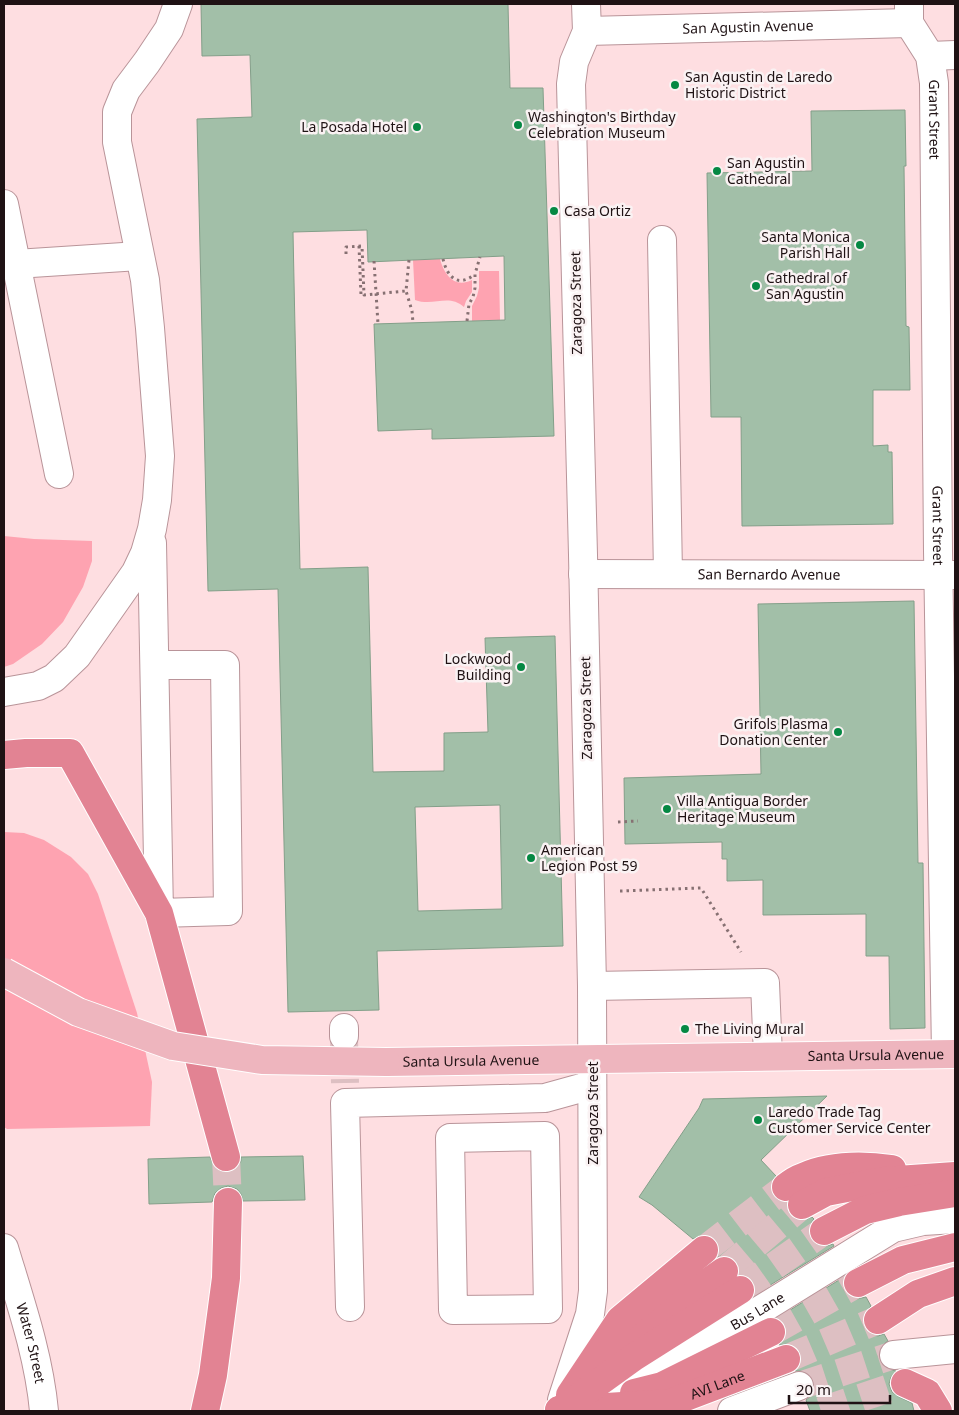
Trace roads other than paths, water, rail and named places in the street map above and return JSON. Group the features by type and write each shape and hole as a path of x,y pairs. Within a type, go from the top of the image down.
{"highway":[{"path":"4,755 26,752 70,753 159,913 226,1157"},
{"path":"794,1196 883,1181 949,1182"},
{"path":"824,1231 865,1210 899,1202 949,1182"},
{"path":"205,1411 226,1278 228,1202"},
{"path":"858,1283 903,1260 955,1247"},
{"path":"558,1411 620,1320 704,1250"},
{"path":"558,1411 634,1357 732,1280"},
{"path":"878,1320 918,1294 955,1281"},
{"path":"558,1411 662,1386 770,1332"},
{"name":"AVI Lane","path":"558,1411 670,1403 786,1359"},
{"path":"905,1383 927,1393 938,1411"}],"main road":[{"name":"Santa Ursula Avenue","path":"4,972 78,1012 173,1046 262,1060 386,1062 592,1072 768,1056 951,1054"}],"street":[{"path":"4,692 38,686 54,678 77,656 136,572 145,553 152,529 157,500 160,456 150,328 145,280 116,142 117,112 126,90 169,29 178,4"},
{"name":"Zaragoza Street","path":"558,1411 590,1314 593,1291 592,986 571,84 574,62 586,31 586,4"},
{"name":"San Agustin Avenue","path":"586,31 910,13"},
{"name":"Grant Street","path":"910,13 943,56 934,83 947,575 951,1054"},
{"path":"4,204 59,474"},
{"path":"662,240 668,574"},
{"path":"16,264 139,256"},
{"path":"152,529 159,913 228,911 225,665 155,665"},
{"name":"San Bernardo Avenue","path":"583,574 947,575"},
{"path":"592,986 765,983 768,1056"},
{"path":"350,1306 345,1093 545,1098 592,1072"},
{"path":"545,1098 548,1309 453,1310 450,1138 545,1136"},
{"name":"Bus Lane","path":"558,1411 651,1372 757,1312 893,1228 923,1221 955,1219"},
{"name":"Water Street","path":"4,1248 24,1311 42,1392 44,1411"},
{"path":"894,1356 955,1349"},
{"path":"732,1411 800,1386"}],"tunnel":[{"path":"344,1037 345,1083"},
{"path":"226,1157 228,1202"},
{"path":"704,1250 786,1187"},
{"path":"724,1271 802,1205"},
{"path":"740,1290 824,1231"},
{"path":"771,1332 858,1283"},
{"path":"786,1359 878,1320"},
{"path":"799,1386 894,1355"},
{"path":"821,1411 905,1383"}],"place":[{"name":"San Agustin de Laredo Historic District","path":"675,85"},
{"name":"Washington's Birthday Celebration Museum","path":"518,125"},
{"name":"La Posada Hotel","path":"417,127"},
{"name":"San Agustin Cathedral","path":"717,171"},
{"name":"Casa Ortiz","path":"554,211"},
{"name":"Santa Monica Parish Hall","path":"860,245"},
{"name":"Cathedral of San Agustin","path":"756,286"},
{"name":"Lockwood Building","path":"521,667"},
{"name":"Grifols Plasma Donation Center","path":"838,732"},
{"name":"Villa Antigua Border Heritage Museum","path":"667,809"},
{"name":"American Legion Post 59","path":"531,858"},
{"name":"The Living Mural","path":"685,1029"},
{"name":"Laredo Trade Tag Customer Service Center","path":"758,1120"}]}
